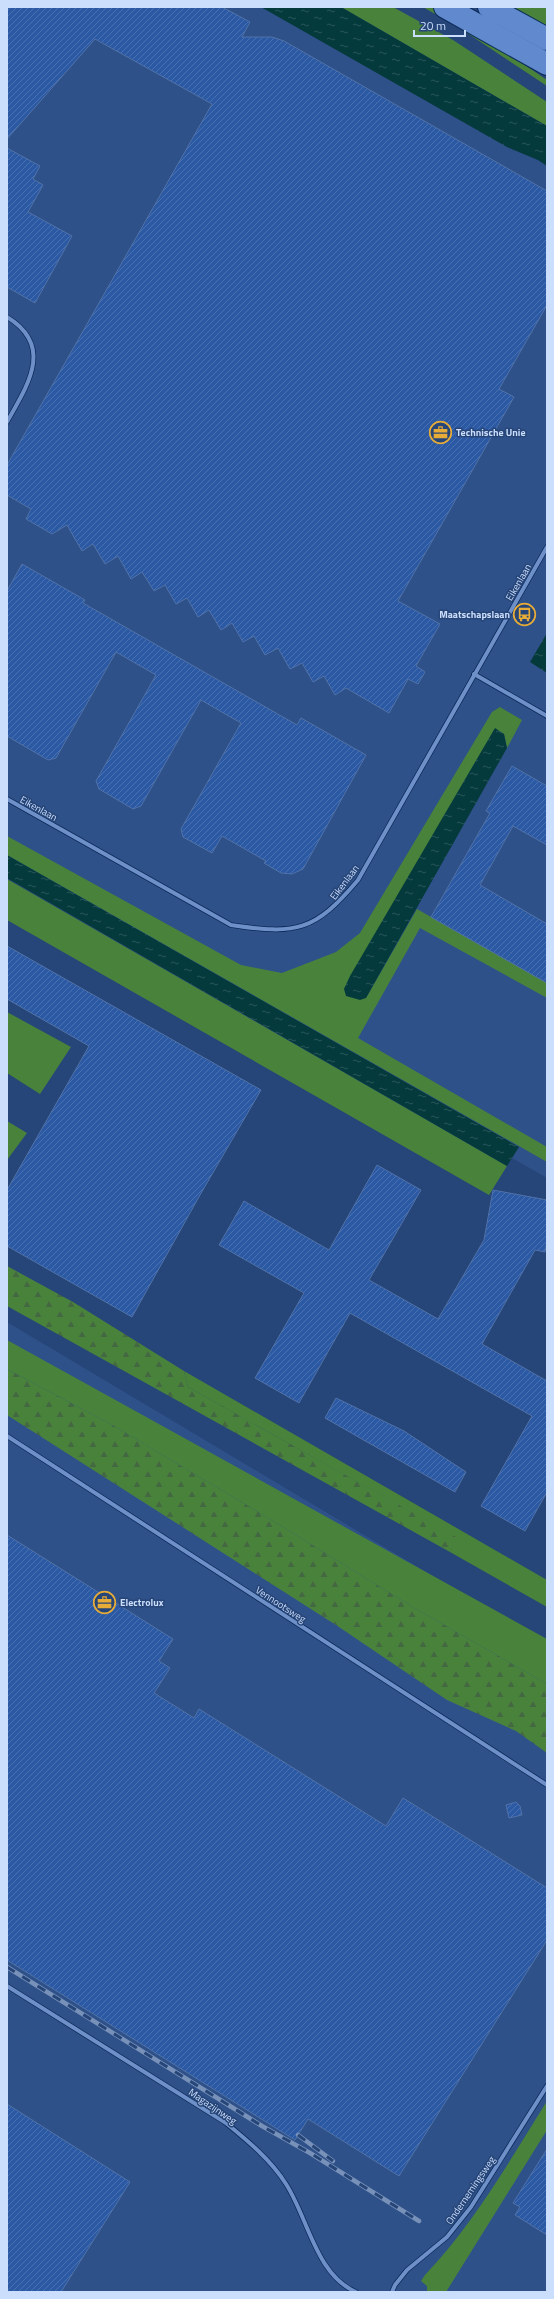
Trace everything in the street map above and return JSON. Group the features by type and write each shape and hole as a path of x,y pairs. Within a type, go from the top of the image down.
{"main road":[{"path":"445,7 547,64"},
{"path":"489,7 547,39"}],"street":[{"path":"7,317 24,332 32,346 34,362 30,382 7,422"},
{"name":"Eikenlaan","path":"7,799 232,925 265,930 296,928 320,918 337,904 358,880 547,547"},
{"path":"474,674 547,716"},
{"name":"Vennootsweg","path":"7,1436 547,1785"},
{"name":"Magazijnweg","path":"7,1986 226,2123 253,2146 286,2183 307,2224 323,2261 333,2276 356,2292"},
{"name":"Ondernemingsweg","path":"392,2292 395,2285 407,2270 447,2237 471,2207 547,2086"}],"shaded area":[{"path":"7,7 261,7 507,147 538,160 547,166 547,1178 7,871"},
{"path":"7,1322 547,1644 547,2292 7,2292"}],"green space":[{"path":"341,7 393,7 453,40 547,102 547,126"},
{"path":"423,7 435,7 463,23 547,80 547,86 461,29"},
{"path":"500,7 547,7 547,29"},
{"path":"500,707 522,720 507,748 504,734 495,729 344,989 366,998 417,909 547,983 547,998 420,928 358,1038 547,1147 547,1162 7,855 7,836 241,965 282,973 336,952 360,933 492,712"},
{"path":"7,879 507,1166 489,1195 7,920"},
{"path":"7,1012 71,1047 40,1094 7,1073"},
{"path":"7,1121 27,1133 7,1160"},
{"path":"7,1266 73,1302 184,1371 188,1387 458,1538 450,1552 7,1306"},
{"path":"7,1340 547,1639 547,1684 411,1606 114,1426 7,1369"},
{"path":"7,1369 114,1426 411,1606 547,1684 547,1753 516,1731 447,1700 336,1625 7,1415"},
{"path":"184,1371 547,1580 547,1607 450,1552 457,1538 188,1387"},
{"path":"547,2101 547,2130 446,2292 427,2292 427,2286 421,2281 475,2213 505,2169"}],"water":[{"path":"261,7 341,7 547,126 547,166 538,160 507,147"},
{"path":"547,633 547,673 530,662"},
{"path":"495,728 504,734 507,748 366,998 360,1000 346,996 344,989 350,976"},
{"path":"7,855 519,1147 507,1166 7,878"}],"building":[{"path":"7,7 222,7 250,22 242,37 272,37 284,41 547,191 547,305 499,389 514,397 398,601 440,624 416,666 425,672 418,684 408,679 389,713 346,688 335,695 324,676 313,682 302,663 290,669 278,648 265,655 254,636 243,642 232,623 221,630 209,610 198,617 187,598 176,604 165,585 154,591 142,572 131,579 118,556 105,564 93,544 82,551 67,525 52,534 26,519 31,509 7,495 7,465 212,104 95,39 7,139"},
{"path":"7,148 40,166 33,179 43,185 28,212 72,236 35,303 7,287"},
{"path":"22,564 85,600 83,603 297,725 301,718 366,755 303,869 292,874 281,873 264,863 266,861 222,836 212,853 183,837 181,829 241,723 201,700 141,806 133,809 99,789 96,781 156,675 116,652 56,758 48,760 7,736 7,591"},
{"path":"512,766 547,786 547,845 513,826 480,885 547,924 547,983 431,917 490,813 486,811"},
{"path":"7,946 261,1090 132,1317 7,1246 7,1190 89,1046 7,999"},
{"path":"377,1165 421,1190 369,1280 438,1319 484,1240 493,1190 547,1200 547,1241 545,1252 535,1250 482,1344 547,1381 547,1492 525,1531 481,1506 532,1416 350,1313 299,1403 255,1378 304,1293 219,1245 244,1201 329,1250"},
{"path":"336,1398 404,1431 466,1472 455,1492 325,1418"},
{"path":"7,1535 173,1639 159,1661 170,1668 154,1693 194,1718 199,1709 386,1826 403,1798 547,1888 547,1940 399,2176 308,2119 295,2140 7,1960"},
{"path":"516,1802 520,1806 522,1815 509,1818 506,1805"},
{"path":"7,2104 130,2182 61,2292 7,2292"},
{"path":"547,2149 547,2235 515,2215 520,2207 513,2203"}],"railway":[{"path":"7,1967 262,2126 310,2153 419,2221"},
{"path":"298,2135 333,2161"}],"place":[{"name":"Technische Unie","path":"440,432"},
{"name":"Maatschapslaan","path":"525,614"},
{"name":"Electrolux","path":"105,1602"}]}
